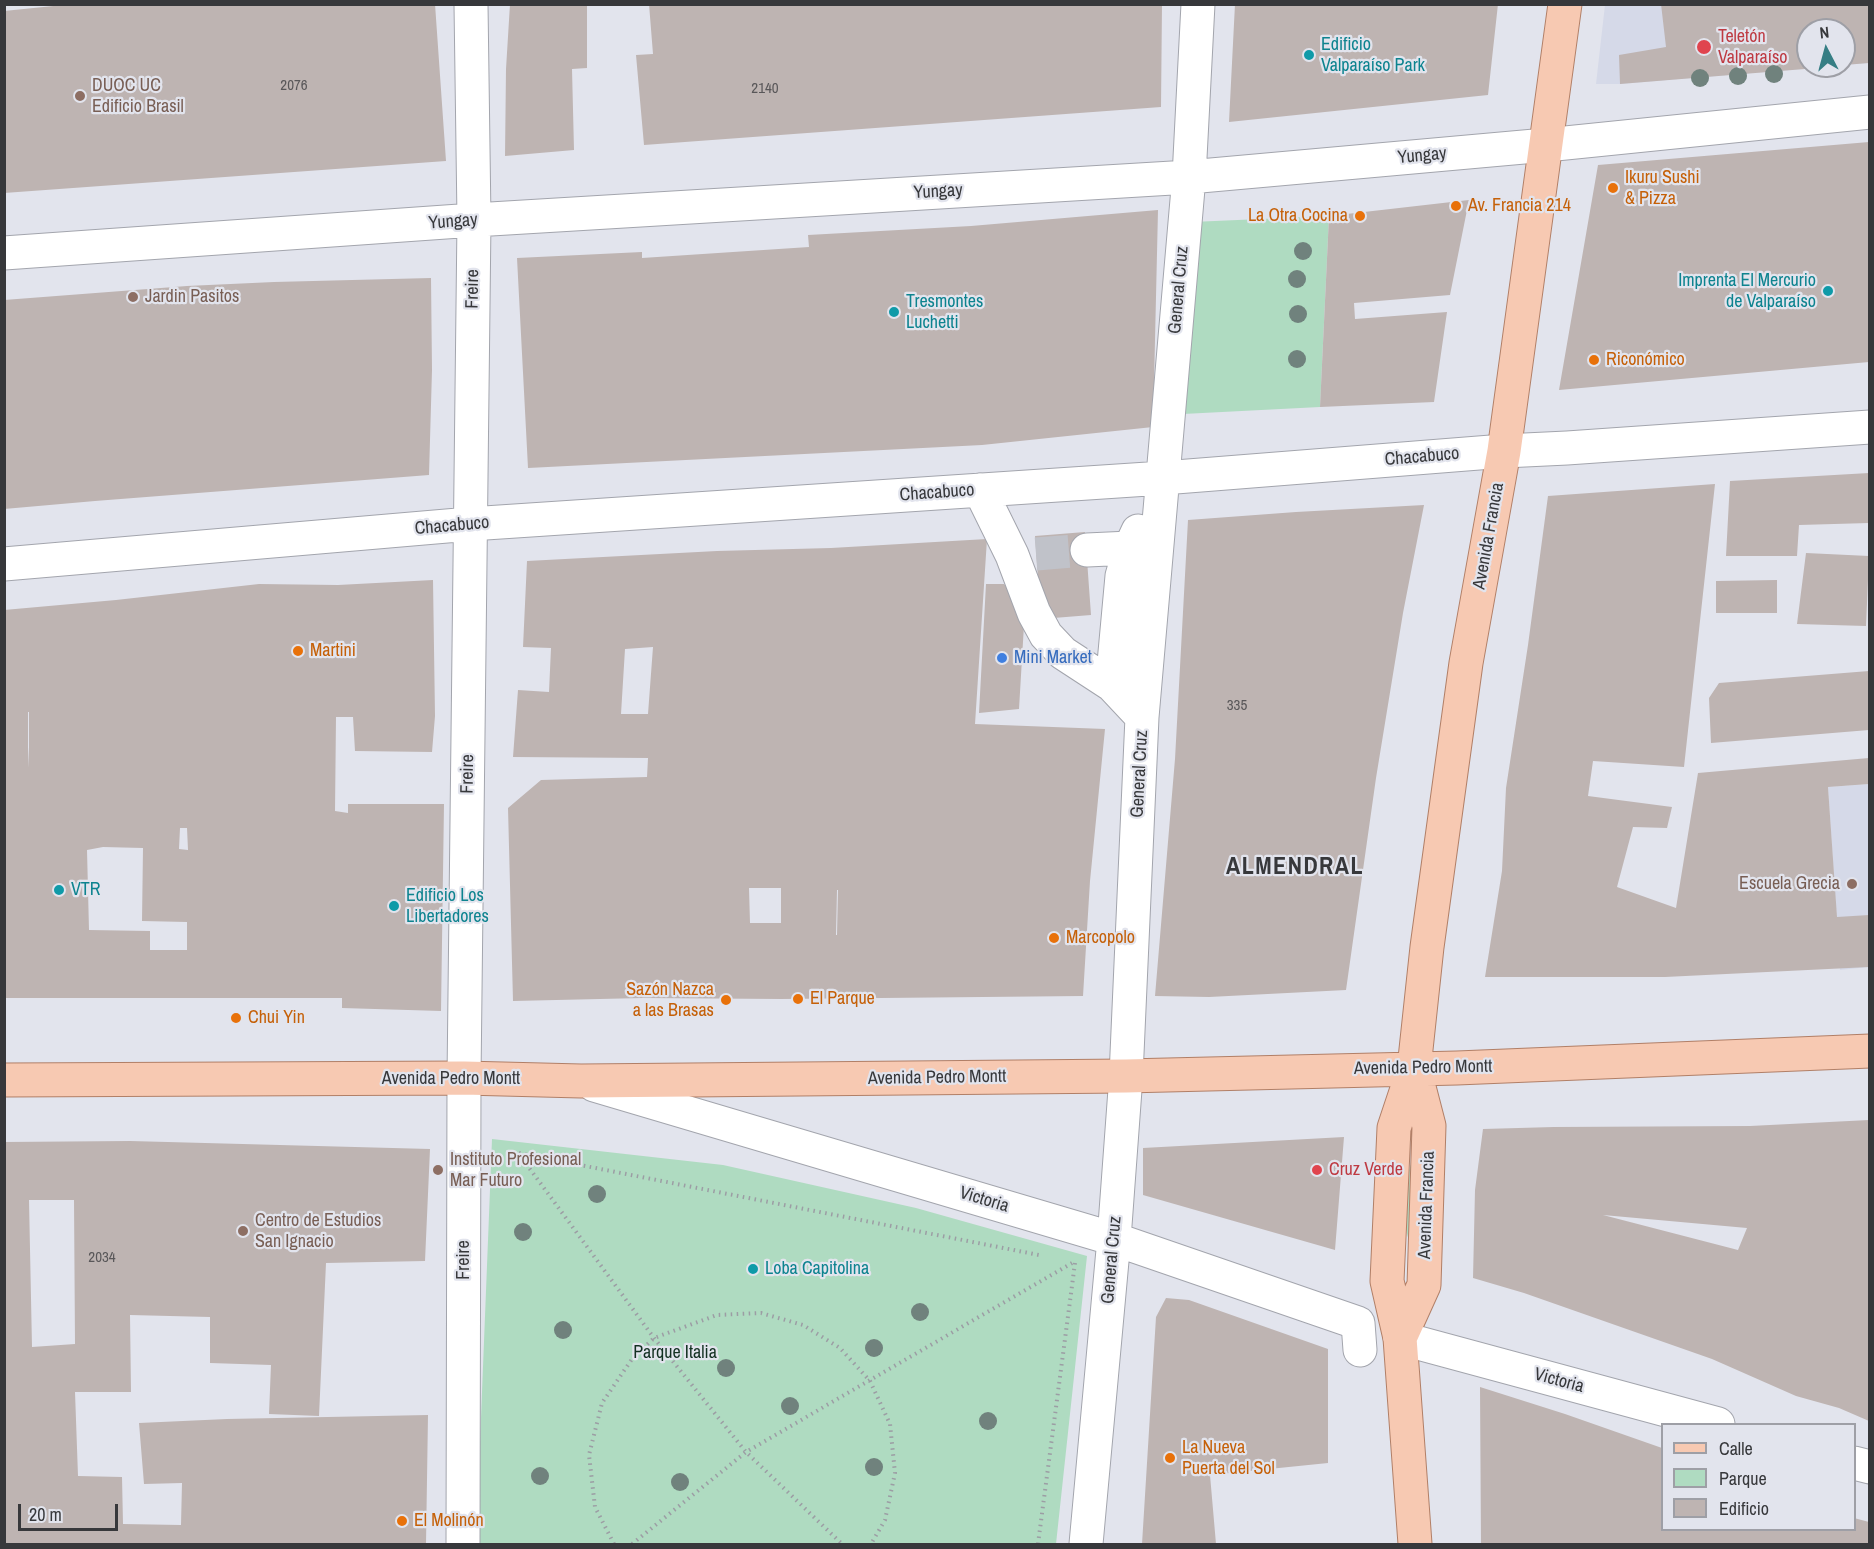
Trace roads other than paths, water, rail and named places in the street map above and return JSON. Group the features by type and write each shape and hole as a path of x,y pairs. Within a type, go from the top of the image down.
{"main road":[{"name":"Avenida Francia","path":"1416,1545 1400,1338 1387,1281 1389,1196 1394,1128 1414,1068 1427,947 1466,663 1504,451 1565,4"},
{"name":"Avenida Pedro Montt","path":"4,1080 464,1078 581,1081 1126,1076 1869,1051"}],"street":[{"name":"Freire","path":"463,1545 464,1078 474,220 471,4"},
{"name":"General Cruz","path":"1086,1545 1114,1239 1126,1076 1142,717 1189,177 1198,4"},
{"name":"Yungay","path":"4,253 474,220 1189,177 1546,146 1869,112"},
{"name":"Chacabuco","path":"4,564 470,524 1163,478 1504,451 1869,427"},
{"path":"1112,685 1122,576 1130,548 1163,478"},
{"path":"980,490 1024,555 1034,613 1046,635 1064,653 1112,685 1142,717"},
{"path":"1087,550 1130,548"},
{"name":"Victoria","path":"581,1081 1114,1239 1358,1323 1360,1350"},
{"name":"Victoria","path":"1400,1338 1711,1423"}],"tunnel":[{"path":"1036,554 1087,550"}],"place":[{"name":"Teletón Valparaíso","path":"1704,47"},
{"name":"Edificio Valparaíso Park","path":"1309,55"},
{"name":"DUOC UC Edificio Brasil","path":"80,96"},
{"name":"Ikuru Sushi & Pizza","path":"1613,188"},
{"name":"Av. Francia 214","path":"1456,206"},
{"name":"La Otra Cocina","path":"1360,216"},
{"name":"Imprenta El Mercurio de Valparaíso","path":"1828,291"},
{"name":"Jardin Pasitos","path":"133,297"},
{"name":"Tresmontes Luchetti","path":"894,312"},
{"name":"Riconómico","path":"1594,360"},
{"name":"Martini","path":"298,651"},
{"name":"Mini Market","path":"1002,658"},
{"name":"Escuela Grecia","path":"1852,884"},
{"name":"VTR","path":"59,890"},
{"name":"Edificio Los Libertadores","path":"394,906"},
{"name":"Marcopolo","path":"1054,938"},
{"name":"El Parque","path":"798,999"},
{"name":"Sazón Nazca a las Brasas","path":"726,1000"},
{"name":"Chui Yin","path":"236,1018"},
{"name":"Instituto Profesional Mar Futuro","path":"438,1170"},
{"name":"Cruz Verde","path":"1317,1170"},
{"name":"Centro de Estudios San Ignacio","path":"243,1231"},
{"name":"Loba Capitolina","path":"753,1269"},
{"name":"La Nueva Puerta del Sol","path":"1170,1458"},
{"name":"El Molinón","path":"402,1521"}],"district":[{"name":"ALMENDRAL","path":"1295,868"}],"park label":[{"name":"Parque Italia","path":"675,1353"}]}
